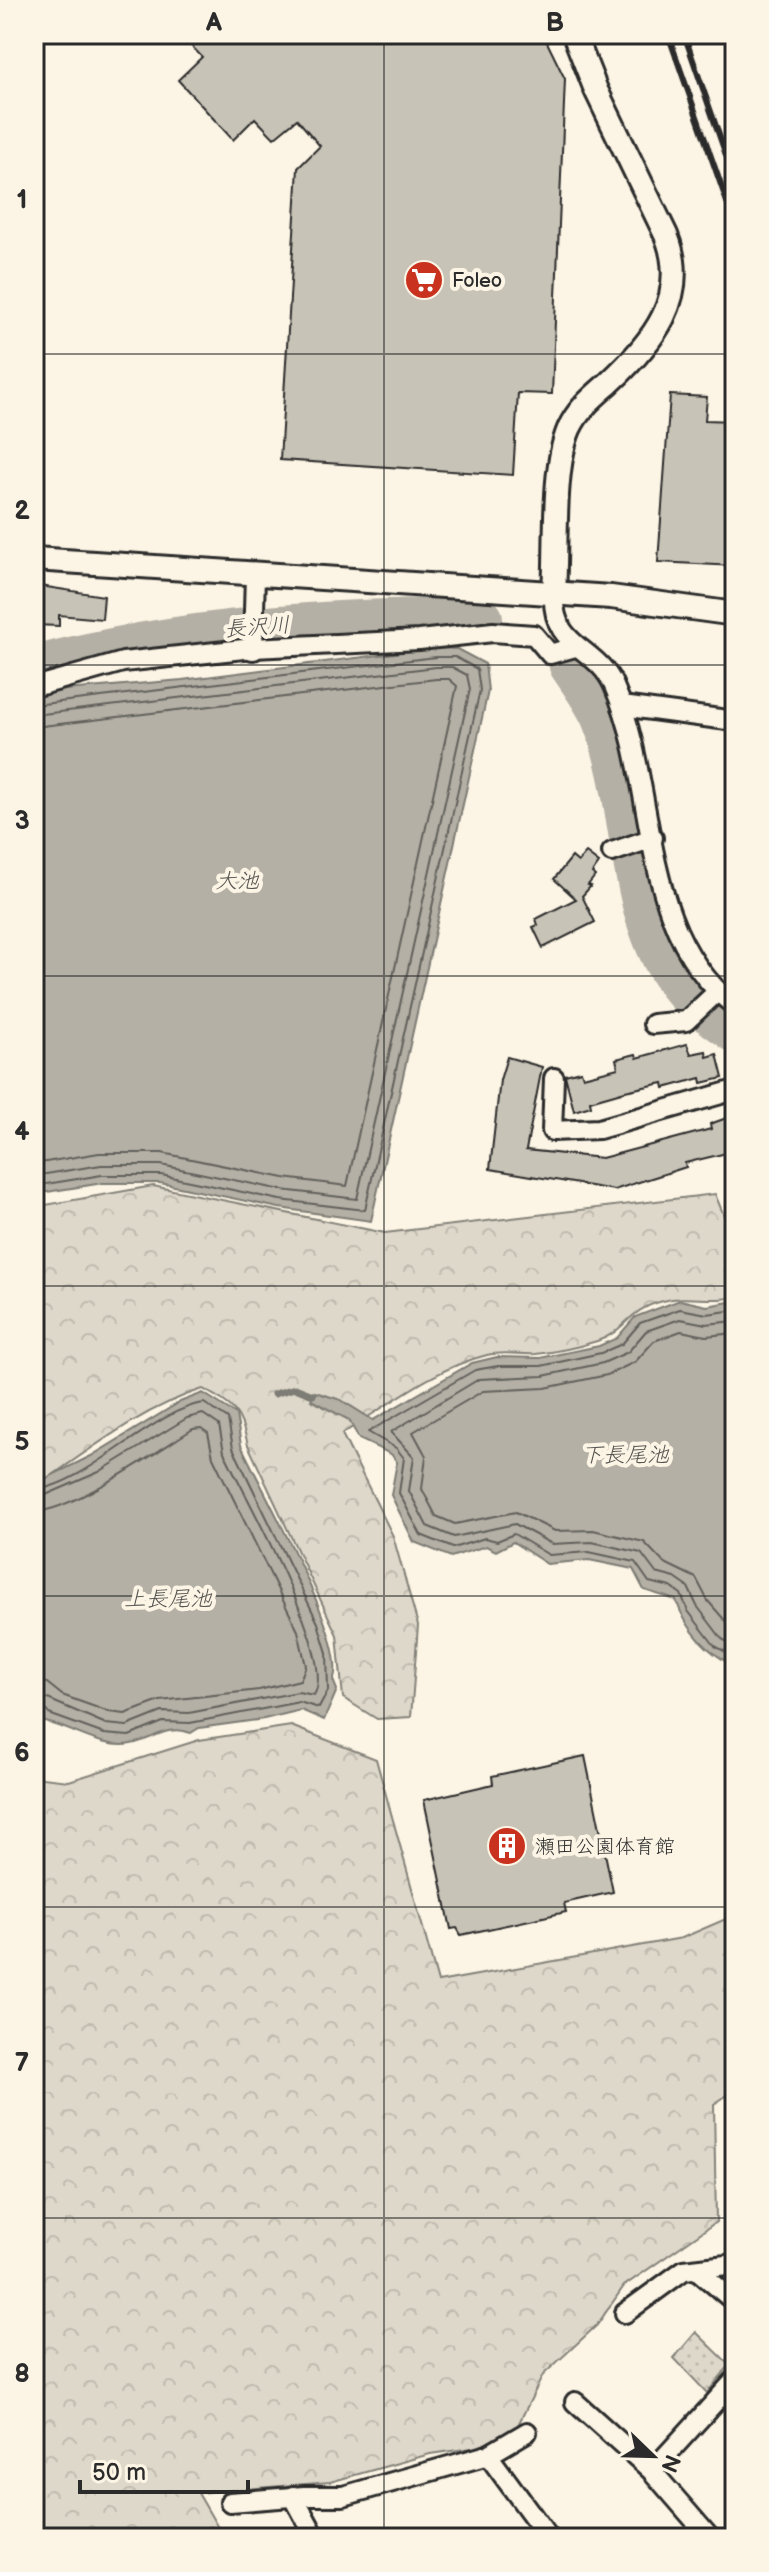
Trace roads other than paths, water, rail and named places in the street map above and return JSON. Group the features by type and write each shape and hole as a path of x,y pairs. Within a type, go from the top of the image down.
{"street":[{"path":"574,34 596,90 666,235 674,260 674,275 671,301 658,329 638,354 588,400 569,430 561,460 555,618 575,647 604,670 622,706 676,930 697,967 717,992 735,1006"},
{"path":"34,559 554,593 735,614"},
{"path":"253,647 255,574"},
{"path":"34,687 123,662 253,647 419,640 493,632 534,635 550,654 575,647"},
{"path":"622,706 735,721"},
{"path":"612,851 652,838"},
{"path":"653,1024 688,1019 717,992"},
{"path":"554,1078 552,1131 599,1129 735,1090"},
{"path":"625,2313 684,2270 735,2264"},
{"path":"696,2269 735,2302"},
{"path":"652,2471 735,2380"},
{"path":"575,2402 652,2471 710,2538"},
{"path":"230,2502 293,2496 343,2496 488,2455 527,2432"},
{"path":"488,2455 549,2538"},
{"path":"293,2496 316,2538"}],"water":[{"name":"大池","path":"435,648 457,649 485,664 488,691 371,1221 279,1208 160,1183 103,1183 34,1194 34,697 66,690 182,680"},
{"name":"下長尾池","path":"680,1300 707,1306 735,1301 735,1666 715,1654 699,1639 676,1600 644,1590 633,1569 589,1560 547,1564 513,1542 496,1551 486,1546 451,1557 414,1542 391,1495 397,1462 391,1454 359,1439 349,1420 311,1400 315,1392 341,1400 373,1420 472,1363 497,1357 540,1358 599,1346 617,1338 635,1317"},
{"name":"上長尾池","path":"203,1393 236,1414 241,1445 317,1601 329,1635 335,1662 333,1680 337,1690 324,1720 301,1710 264,1719 199,1728 191,1733 167,1731 139,1742 120,1745 97,1741 41,1721 34,1703 34,1484 91,1456 180,1402"}],"waterway":[{"name":"長沢川","path":"34,666 146,642 257,627 313,622 483,618"},
{"name":"長沢川","path":"569,666 598,711 612,751 638,890 661,956 685,993 735,1033"},
{"path":"274,1394 295,1388 313,1395"}],"railway":[{"path":"668,34 735,225"},
{"path":"684,34 735,181"}],"place":[{"name":"Foleo","path":"424,280"},
{"name":"瀬田公園体育館","path":"507,1846"}]}
